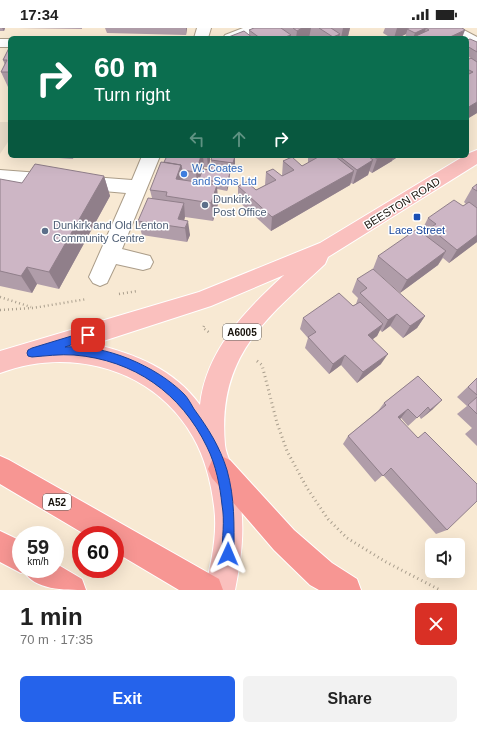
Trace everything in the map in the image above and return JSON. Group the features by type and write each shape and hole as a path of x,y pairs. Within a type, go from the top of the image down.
{"highway":[{"path":"216,457 284,540 321,574 346,590"},
{"name":"A52","path":"0,469 97,526"},
{"name":"A52","path":"124,542 208,590"},
{"path":"0,545 12,552"},
{"path":"52,578 71,590"}],"main road":[{"name":"BEESTON ROAD","path":"328,249 477,156"},
{"name":"A6005","path":"0,362 203,300 328,249"},
{"name":"A6005","path":"216,457 213,401 219,374 232,346 249,322 328,249"},
{"name":"A6005","path":"32,353 73,350 112,357 149,373 180,397 205,432 216,457 228,507 228,554 220,590"}],"street":[{"path":"235,36 255,28"},
{"path":"450,28 464,36"},
{"path":"100,277 150,158"},
{"path":"0,176 138,187"},
{"path":"109,254 143,262"}],"path":[{"path":"0,297 33,308"},
{"path":"0,310 33,308 92,298"},
{"path":"262,365 277,423 287,451 307,488 328,518 347,538 386,562 440,590"}],"shaded area":[{"path":"0,122 8,122 8,142 0,154"}],"building":[{"path":"254,28 281,28 291,35 257,36 249,30"},
{"path":"293,28 302,28 297,31"},
{"path":"319,28 331,28 340,34 331,36"},
{"path":"426,28 415,33 407,29"},
{"path":"426,28 462,28 465,30 452,36 416,36 429,30"},
{"path":"244,31 250,36 231,36"},
{"path":"469,39 477,42 477,52 469,47"},
{"path":"8,50 8,72 1,72 7,60 3,60"},
{"path":"471,58 477,62 477,102 469,107 469,74 473,72 469,70 469,59"},
{"path":"166,158 200,158 196,172 182,170 181,165 164,162"},
{"path":"212,158 234,158 233,163 211,160"},
{"path":"290,158 293,158 302,166 316,158 338,158 354,171 272,217 238,186 247,182 256,190 276,180 266,172 273,169 282,176 294,170 283,161"},
{"path":"342,158 370,158 373,160 357,170"},
{"path":"161,162 181,165 176,179 217,185 211,203 166,196 167,192 150,190"},
{"name":"Dunkirk and Old Lenton Community Centre","path":"35,164 104,176 49,272 27,267 21,276 0,271 0,179 22,183"},
{"path":"212,165 229,168 227,173 230,173 227,183 199,179 203,169 211,170"},
{"path":"477,184 477,191 472,188"},
{"path":"148,198 184,203 178,219 188,221 185,228 138,221"},
{"path":"454,200 463,206 469,202 477,208 477,235 457,250 430,228 436,224 428,218"},
{"path":"417,229 446,251 407,280 378,256"},
{"path":"373,269 425,316 410,326 397,314 388,320 360,293 367,288 357,279"},
{"path":"339,293 353,306 360,302 383,324 368,335 388,354 363,372 345,355 333,364 308,337 316,332 303,318"},
{"path":"418,376 442,400 430,410 428,407 417,418 408,409 398,417 418,438 425,432 477,484 477,501 447,530 391,468 383,476 348,436 386,405 384,403"},
{"path":"477,378 477,395 468,387"},
{"path":"477,397 477,414 468,405"}],"place":[{"name":"W. Coates and Sons Ltd","path":"184,174"},
{"name":"Dunkirk Post Office","path":"205,205"},
{"name":"Lace Street","path":"417,217"},
{"name":"Dunkirk and Old Lenton Community Centre","path":"45,231"}],"route":[{"path":"88,335 32,353 73,350 112,357 149,373 180,397 205,432 212,445 221,469 228,507 228,554"}]}
